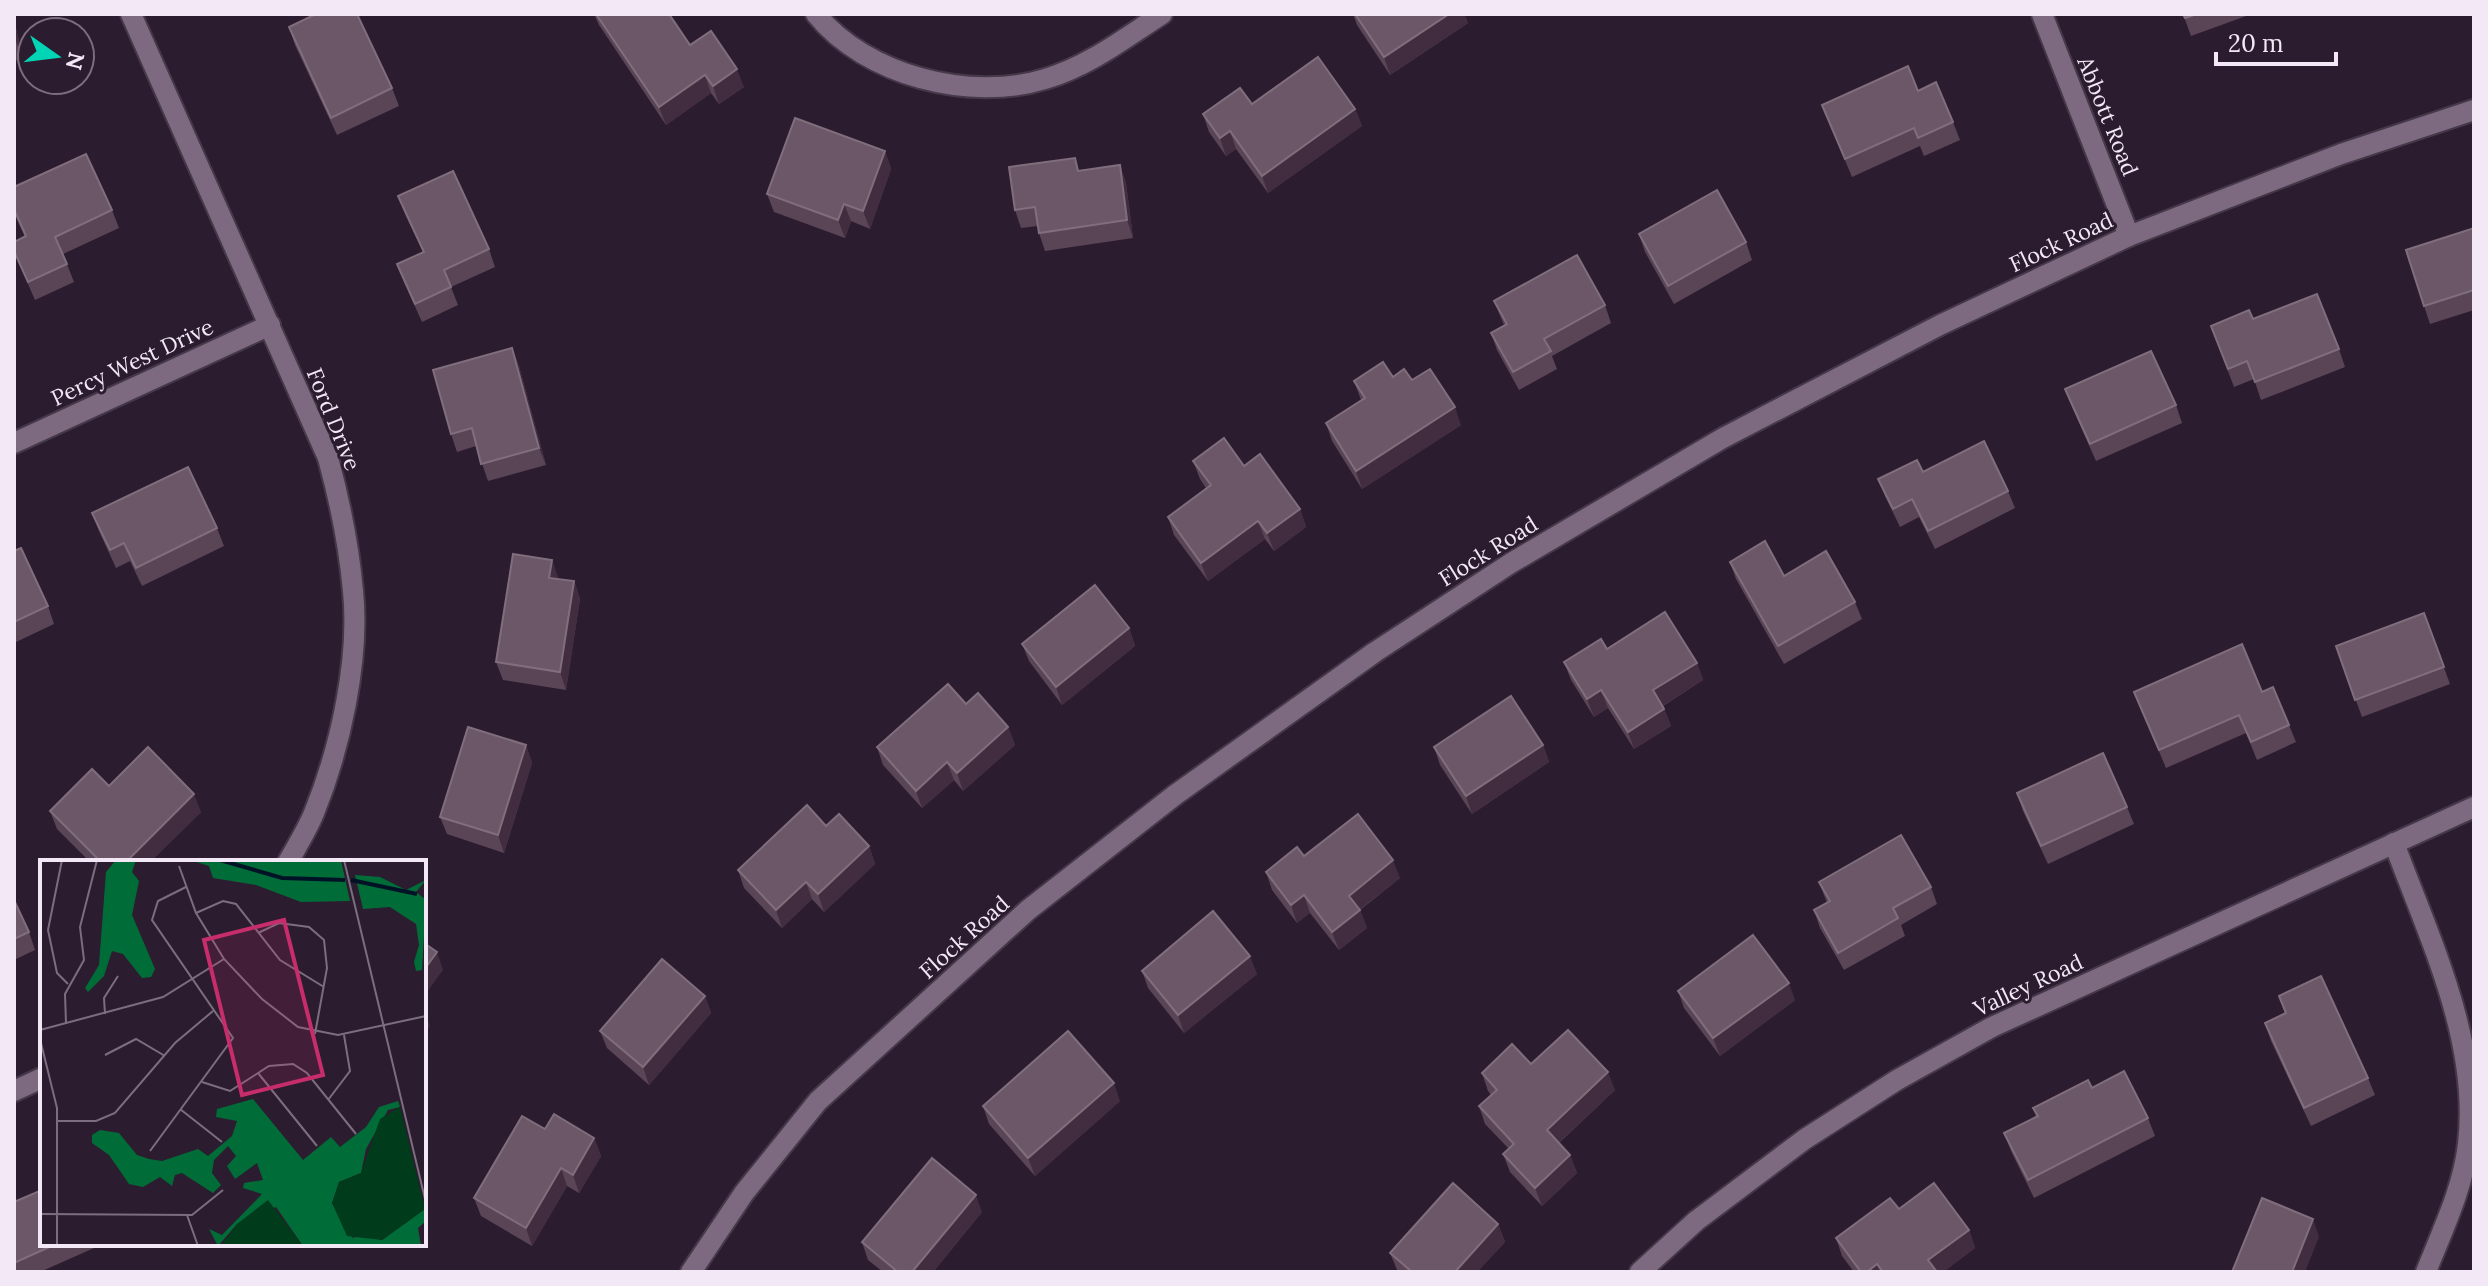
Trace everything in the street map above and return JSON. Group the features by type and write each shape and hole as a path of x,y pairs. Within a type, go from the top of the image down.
{"street":[{"name":"Ford Drive","path":"131,14 328,458 344,517 354,594 352,664 339,740 313,814 289,860"},
{"path":"816,14 853,47 899,71 945,84 997,87 1044,80 1088,62 1162,14"},
{"name":"Abbott Road","path":"2042,14 2129,236"},
{"name":"Flock Road","path":"691,1272 744,1193 818,1101 1028,910 1175,795 1375,652 1511,563 1723,438 1940,325 2129,236 2341,154 2474,110"},
{"name":"Percy West Drive","path":"14,443 270,325"},
{"name":"Valley Road","path":"1640,1272 1696,1221 1805,1139 1897,1080 1992,1027 2474,807"},
{"path":"2394,843 2462,1031 2471,1088 2468,1145 2457,1195 2426,1272"},
{"path":"14,1091 40,1079"}],"building":[{"path":"316,14 357,14 392,88 331,118 289,27"},
{"path":"596,14 669,14 690,45 711,31 737,69 713,86 705,75 659,107"},
{"path":"1355,14 1449,14 1384,57"},
{"path":"1318,57 1355,109 1262,176 1230,131 1220,138 1203,114 1240,88 1252,104"},
{"path":"1908,66 1918,91 1936,82 1953,122 1918,138 1914,128 1845,159 1822,105"},
{"path":"795,118 885,151 863,211 844,204 838,220 767,194"},
{"path":"86,154 112,210 55,237 67,264 28,282 14,251 14,242 26,236 14,209 14,187"},
{"path":"1075,158 1078,171 1120,165 1127,220 1039,233 1035,207 1015,210 1009,167"},
{"path":"453,171 489,249 444,270 451,287 415,304 397,264 424,252 398,196"},
{"path":"1717,190 1746,242 1668,286 1639,234"},
{"path":"2474,228 2474,290 2424,306 2406,250"},
{"path":"1577,255 1605,305 1544,339 1551,351 1513,372 1491,333 1507,324 1494,301"},
{"path":"2317,294 2339,349 2255,382 2247,361 2228,369 2211,326 2249,310 2253,319"},
{"path":"512,348 539,448 481,464 472,428 451,434 433,370"},
{"path":"2151,351 2176,405 2090,444 2065,389"},
{"path":"1383,362 1393,377 1404,369 1412,380 1430,369 1455,407 1356,471 1326,423 1365,398 1354,381"},
{"path":"1224,438 1244,466 1260,454 1300,509 1267,533 1258,521 1201,563 1168,517 1211,485 1193,461"},
{"path":"1984,441 2008,491 1928,531 1912,499 1893,509 1878,479 1917,460 1923,472"},
{"path":"188,467 217,528 136,568 124,543 110,550 92,513"},
{"path":"1765,541 1784,576 1826,551 1855,602 1778,646 1730,562"},
{"path":"21,548 48,606 14,622 14,551"},
{"path":"513,554 552,560 549,578 574,581 560,672 496,662"},
{"path":"1095,585 1129,628 1056,687 1022,644"},
{"path":"1665,612 1697,663 1653,690 1664,709 1628,732 1601,690 1587,699 1564,662 1601,639 1607,649"},
{"path":"2424,613 2444,667 2355,700 2336,646"},
{"path":"2242,644 2262,692 2273,687 2289,725 2251,742 2239,715 2159,750 2134,692"},
{"path":"948,684 966,704 978,693 1008,727 957,773 947,762 916,791 877,747"},
{"path":"1511,696 1543,745 1466,796 1434,747"},
{"path":"468,727 526,745 498,835 440,817"},
{"path":"148,747 194,794 128,860 99,860 50,811 92,769 109,786"},
{"path":"2103,753 2127,807 2041,846 2017,793"},
{"path":"807,805 826,826 839,814 869,846 818,894 806,882 776,910 738,870"},
{"path":"1358,814 1393,860 1349,896 1360,910 1332,932 1304,895 1291,905 1266,872 1297,847 1304,856"},
{"path":"1901,835 1931,887 1893,908 1898,918 1838,953 1814,910 1830,901 1819,882"},
{"path":"14,900 29,932 14,939"},
{"path":"1213,911 1250,956 1178,1015 1142,971"},
{"path":"1753,935 1789,983 1713,1038 1678,991"},
{"path":"426,944 437,952 426,967"},
{"path":"662,959 705,996 643,1067 600,1031"},
{"path":"2321,976 2368,1078 2304,1108 2265,1023 2286,1013 2279,996"},
{"path":"1568,1030 1608,1072 1547,1130 1570,1155 1535,1188 1503,1154 1514,1144 1479,1106 1497,1090 1482,1073 1512,1044 1531,1064"},
{"path":"1068,1031 1114,1083 1028,1158 983,1106"},
{"path":"2124,1071 2148,1118 2028,1180 2004,1133 2038,1116 2033,1108 2088,1080 2092,1088"},
{"path":"554,1114 594,1138 573,1175 561,1168 526,1228 474,1198 522,1116 545,1129"},
{"path":"932,1158 976,1195 912,1272 898,1272 862,1242"},
{"path":"1453,1183 1498,1224 1455,1272 1412,1272 1390,1253"},
{"path":"1934,1183 1969,1230 1928,1260 1937,1272 1883,1272 1877,1264 1867,1272 1861,1272 1836,1238 1890,1198 1899,1209"},
{"path":"40,1191 40,1246 52,1246 14,1263 14,1202"},
{"path":"2262,1198 2313,1219 2292,1272 2232,1272"}]}
